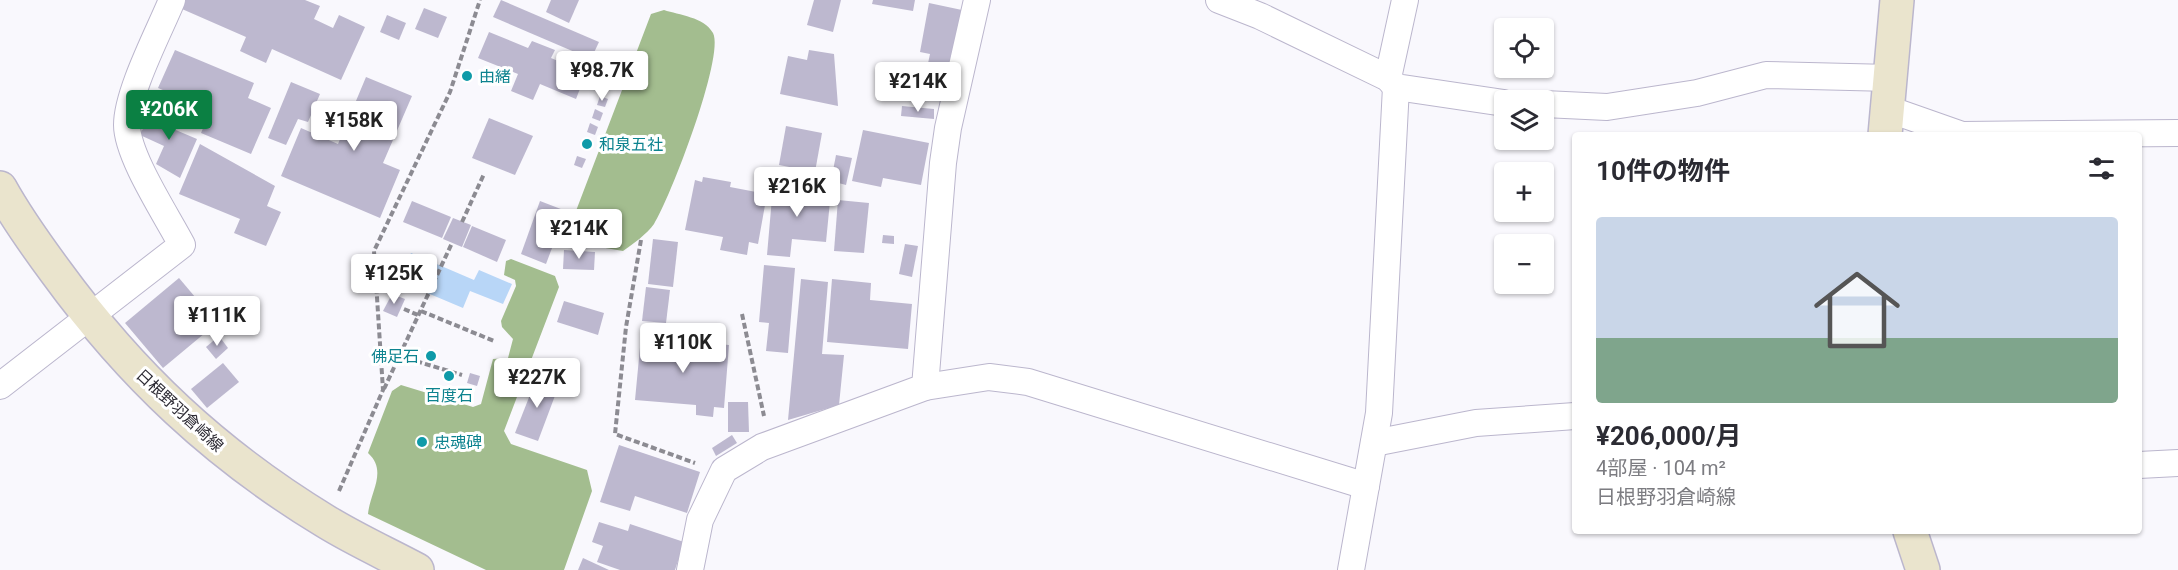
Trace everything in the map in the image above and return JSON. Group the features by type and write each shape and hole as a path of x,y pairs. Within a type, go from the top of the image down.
{"main road":[{"path":"1888,107 1897,0"},
{"name":"日根野羽倉崎線","path":"0,188 38,248 90,318 160,396 232,459 326,522 417,570"},
{"path":"1911,534 1923,570"}],"street":[{"path":"0,386 182,245 134,154 127,126 129,102 172,0"},
{"path":"925,387 943,163 948,128 976,0"},
{"path":"1219,0 1260,16 1392,83 1494,101"},
{"path":"1351,570 1379,413 1392,83 1405,0"},
{"path":"1554,104 1607,107 1697,93 1766,75 1888,107 1954,132"},
{"path":"2142,133 2178,133"},
{"path":"690,570 700,520 723,473 762,447 925,387 989,377 1028,382 1366,486"},
{"path":"1374,443 1476,423 1572,416"},
{"path":"2142,465 2178,463"}],"path":[{"path":"383,390 374,251 450,92 480,0"},
{"path":"462,222 484,174"},
{"path":"641,240 626,327 615,434 723,473"},
{"path":"326,522 383,390 452,243"},
{"path":"404,309 494,341"},
{"path":"742,314 770,445"},
{"path":"399,356 462,375"}],"green space":[{"path":"664,10 704,23 713,33 715,47 711,69 694,128 662,210 648,231 623,251 582,244 572,236 571,224 651,14"},
{"path":"511,259 555,276 559,287 504,431 511,444 587,470 592,491 564,570 486,570 368,514 376,482 377,467 368,453 392,391 401,385 473,407 481,404 493,359 508,358 513,339 502,327 501,321 516,286 515,280 504,275 506,261"}],"water":[{"path":"411,253 474,280 479,270 512,284 503,304 470,291 463,308 399,281"}],"building":[{"path":"186,0 305,0 320,6 314,19 333,28 339,15 365,27 341,80 272,49 266,63 240,51 246,37 182,9"},
{"path":"501,0 599,42 591,59 493,17"},
{"path":"551,0 579,0 569,23 546,12"},
{"path":"814,0 841,0 833,32 807,25"},
{"path":"873,0 915,0 913,11 872,4"},
{"path":"929,3 962,10 950,73 927,68 930,54 920,52"},
{"path":"424,8 447,17 438,38 415,29"},
{"path":"387,15 406,23 399,40 380,32"},
{"path":"489,32 528,48 532,41 555,50 551,58 586,73 576,99 540,84 533,100 511,91 518,74 478,58"},
{"path":"175,50 254,83 248,98 271,108 251,154 201,133 211,110 158,88"},
{"path":"809,50 834,54 838,106 780,94 788,56 807,60"},
{"path":"366,77 412,96 383,163 400,170 380,218 281,176 301,128 338,144"},
{"path":"291,82 320,94 308,122 298,119 286,145 268,138"},
{"path":"600,96 608,99 605,107 597,105"},
{"path":"153,106 176,116 171,128 197,139 180,178 156,164 164,146 140,135"},
{"path":"902,106 934,109 934,119 901,116"},
{"path":"595,109 603,113 600,121 592,118"},
{"path":"489,118 533,136 515,175 472,158"},
{"path":"590,123 598,127 595,135 587,132"},
{"path":"786,126 822,133 815,172 779,165"},
{"path":"863,130 929,143 921,185 883,178 881,187 852,181"},
{"name":"和泉五社","path":"584,138 593,141 590,149 581,146"},
{"path":"200,144 275,186 267,206 281,212 266,246 234,233 240,219 179,194"},
{"path":"836,155 852,158 846,185 831,181"},
{"path":"577,156 586,159 582,168 574,165"},
{"path":"703,177 731,182 730,187 767,194 758,244 749,242 747,255 720,250 723,237 685,230 695,180 702,182"},
{"path":"773,186 831,191 826,242 792,239 790,257 767,255"},
{"path":"838,200 869,203 864,253 834,251"},
{"path":"412,201 451,217 442,238 403,222"},
{"path":"540,201 566,211 546,264 521,254"},
{"path":"453,218 471,225 462,247 443,239"},
{"path":"472,226 506,240 497,262 463,247"},
{"path":"883,235 894,236 894,244 882,243"},
{"path":"653,239 678,242 673,287 648,284"},
{"path":"905,244 918,246 912,277 899,274"},
{"path":"564,250 595,252 594,270 563,269"},
{"path":"764,265 795,268 788,353 766,351 769,323 759,322"},
{"path":"179,278 217,323 163,368 125,323"},
{"path":"801,279 828,282 822,354 844,355 839,405 788,420"},
{"path":"832,279 871,283 870,300 912,304 908,349 827,342"},
{"path":"646,287 670,290 666,323 642,321"},
{"path":"392,294 405,299 397,317 383,311"},
{"path":"564,301 604,313 598,335 557,322"},
{"path":"219,336 228,348 216,359 206,347"},
{"path":"641,337 729,345 724,408 714,407 713,417 696,415 696,405 635,400"},
{"path":"223,363 239,382 207,408 191,389"},
{"path":"470,373 480,376 477,386 467,383"},
{"path":"537,377 559,385 538,441 515,433"},
{"path":"728,402 748,402 749,432 728,432"},
{"path":"732,435 737,443 716,456 712,448"},
{"path":"619,445 700,472 687,513 635,496 630,511 600,502"},
{"path":"599,522 628,531 630,524 684,542 675,570 620,570 597,562 603,546 592,542"},
{"path":"583,558 609,570 578,570"}],"place":[{"name":"由緒","path":"467,76"},
{"name":"和泉五社","path":"587,144"},
{"name":"佛足石","path":"431,356"},
{"name":"百度石","path":"449,376"},
{"name":"忠魂碑","path":"422,442"}]}
